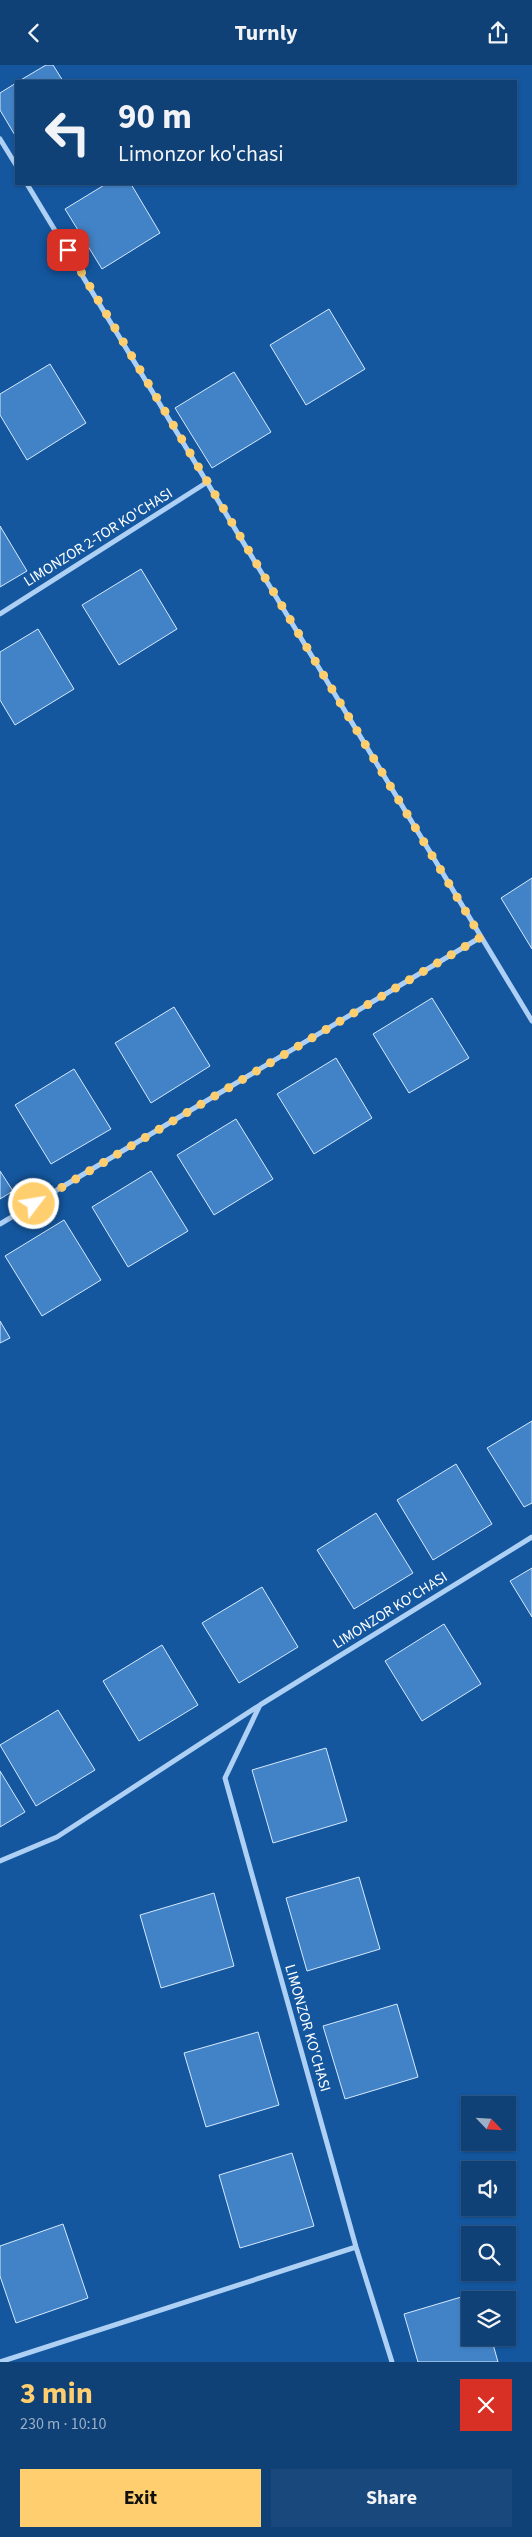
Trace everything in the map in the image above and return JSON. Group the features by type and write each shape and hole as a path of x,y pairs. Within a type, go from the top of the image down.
{"street":[{"path":"0,139 15,163"},
{"path":"28,185 209,481 532,1021"},
{"name":"LIMONZOR 2-TOR KO'CHASI","path":"0,614 209,481"},
{"path":"0,1224 481,937"},
{"name":"LIMONZOR KO'CHASI","path":"0,1861 57,1837 260,1705 532,1537"},
{"name":"LIMONZOR KO'CHASI","path":"260,1705 225,1778 356,2247 392,2362"},
{"path":"0,2362 356,2247"}],"building":[{"path":"46,65 53,65 62,80 21,80"},
{"path":"15,84 15,135 0,110 0,93"},
{"path":"104,185 132,185 160,233 102,269 65,209"},
{"path":"329,309 365,369 306,405 270,345"},
{"path":"50,364 86,423 27,460 0,415 0,394"},
{"path":"234,372 271,432 212,468 175,408"},
{"path":"0,526 27,571 0,587"},
{"path":"141,569 177,629 119,665 82,605"},
{"path":"38,629 74,689 15,725 0,700 0,652"},
{"path":"532,878 532,949 501,898"},
{"path":"432,998 469,1058 409,1093 373,1034"},
{"path":"174,1007 210,1066 151,1103 115,1043"},
{"path":"336,1058 372,1118 314,1154 277,1094"},
{"path":"74,1069 111,1129 51,1164 15,1105"},
{"path":"236,1119 273,1179 214,1215 177,1155"},
{"path":"0,1171 13,1191 0,1199"},
{"path":"151,1171 188,1231 128,1267 92,1207"},
{"path":"64,1220 101,1280 42,1316 5,1256"},
{"path":"0,1321 10,1338 0,1343"},
{"path":"532,1421 532,1503 524,1507 487,1448"},
{"path":"456,1464 492,1524 433,1560 397,1500"},
{"path":"376,1513 413,1573 354,1609 317,1550"},
{"path":"532,1568 532,1617 510,1581"},
{"path":"262,1587 298,1647 239,1683 202,1623"},
{"path":"444,1624 481,1684 422,1721 385,1661"},
{"path":"162,1645 198,1705 139,1741 103,1681"},
{"path":"58,1710 95,1770 36,1806 0,1745"},
{"path":"326,1748 347,1821 273,1843 252,1770"},
{"path":"0,1771 25,1812 0,1827"},
{"path":"359,1877 380,1949 307,1971 286,1898"},
{"path":"214,1893 234,1966 161,1988 140,1915"},
{"path":"397,2004 418,2077 345,2099 323,2026"},
{"path":"258,2032 279,2105 206,2127 184,2053"},
{"path":"292,2153 314,2226 240,2248 219,2175"},
{"path":"63,2224 88,2298 16,2323 0,2276 0,2246"},
{"path":"461,2297 461,2346 494,2346 498,2362 418,2362 404,2314"}],"route":[{"path":"34,1204 481,937 209,481 68,250"}]}
